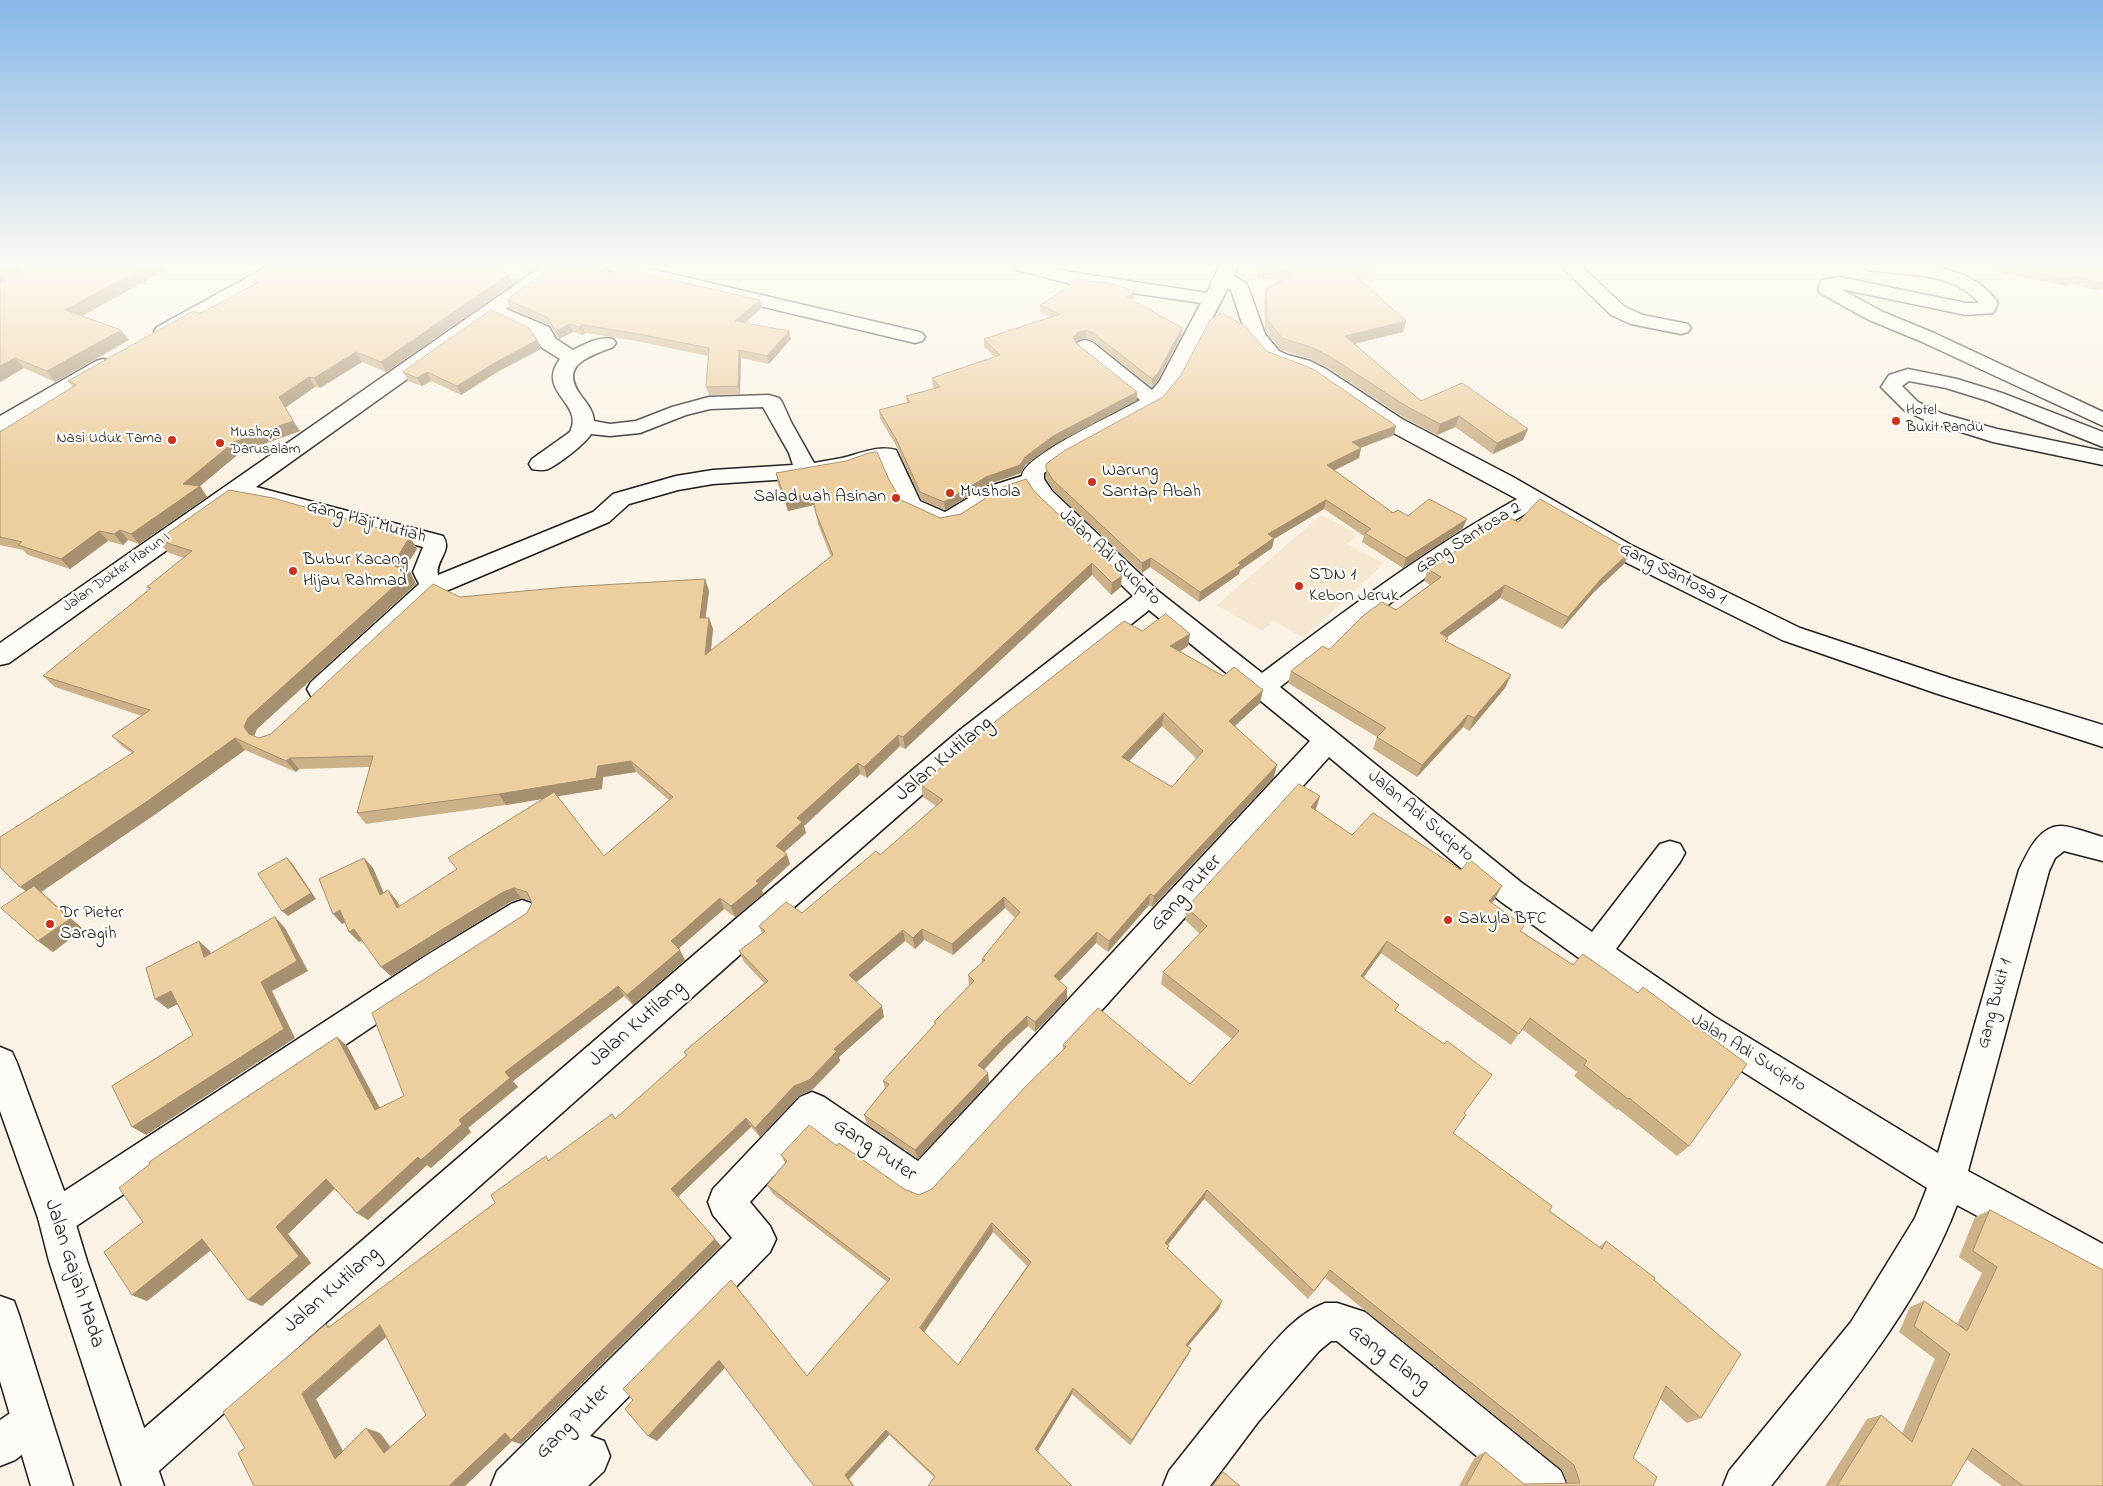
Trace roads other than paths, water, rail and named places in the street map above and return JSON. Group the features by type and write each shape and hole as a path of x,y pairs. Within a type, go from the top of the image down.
{"street":[{"path":"146,341 156,335"},
{"name":"Jalan Dokter Harun I","path":"0,656 456,335"},
{"path":"544,335 548,343 573,358"},
{"path":"908,335 915,337"},
{"path":"304,704 430,588 601,517 621,499 650,489 676,482 713,477 805,470 848,464 866,457 888,455 903,491 912,506 942,520 953,519 995,492 1033,479 1033,471 1055,454 1128,418 1154,401 1168,384 1194,335"},
{"name":"Gang Santosa 1","path":"1256,335 1272,355 1280,360 1303,365 1319,373 1394,424 1534,499 1623,551 1790,634 1944,686 2103,736"},
{"path":"1924,335 2103,420"},
{"path":"540,464 580,436 584,426 584,414 563,385 561,376 564,365 573,358 606,343"},
{"path":"1085,346 1154,401"},
{"path":"0,425 121,355"},
{"path":"2103,440 1995,397 1950,383 1908,375 1896,379 1891,387 1911,406 1936,418 1994,435 2103,458"},
{"path":"584,426 610,430 640,427 680,411 709,403 769,401 772,402 783,427 797,446 805,470"},
{"name":"Jalan Adi Sucipto","path":"1033,479 1043,496 1149,597 1328,740 1511,892 1703,1028 1948,1180 2103,1265"},
{"name":"Gang Haji Mutiah","path":"237,489 436,542 436,547 424,569 425,576 431,584 430,588"},
{"name":"Gang Santosa 2","path":"1261,687 1403,580 1489,524 1534,499"},
{"name":"Jalan Kutilang","path":"139,1475 742,933 970,737 1149,597"},
{"name":"Gang Puter","path":"512,1486 757,1239 726,1202 812,1108 922,1184 1328,740"},
{"name":"Gang Bukit 1","path":"1744,1486 1865,1336 1929,1230 1948,1180 2034,870 2045,849 2060,838 2103,849"},
{"path":"1596,951 1670,853"},
{"path":"56,1218 438,965 522,913"},
{"name":"Jalan Gajah Mada","path":"0,1064 56,1218 68,1261 139,1475"},
{"path":"0,1315 52,1486"},
{"name":"Gang Elang","path":"1184,1486 1244,1408 1305,1337 1324,1322 1337,1322 1351,1326 1546,1486"},
{"path":"0,1445 32,1422"},
{"path":"559,1486 589,1456"}],"place":[{"name":"Hotel Bukit Randu","path":"1896,421"},
{"name":"Nasi Uduk Tama","path":"172,440"},
{"name":"Musho;a Darusalam","path":"220,443"},
{"name":"Warung Santap Abah","path":"1092,482"},
{"name":"Mushola","path":"950,493"},
{"name":"Salad uah Asinan","path":"896,498"},
{"name":"Bubur Kacang Hijau Rahmad","path":"293,571"},
{"name":"SDN 1 Kebon Jeruk","path":"1299,586"},
{"name":"Sakyla BFC","path":"1448,920"},
{"name":"Dr Pieter Saragih","path":"50,924"}]}
